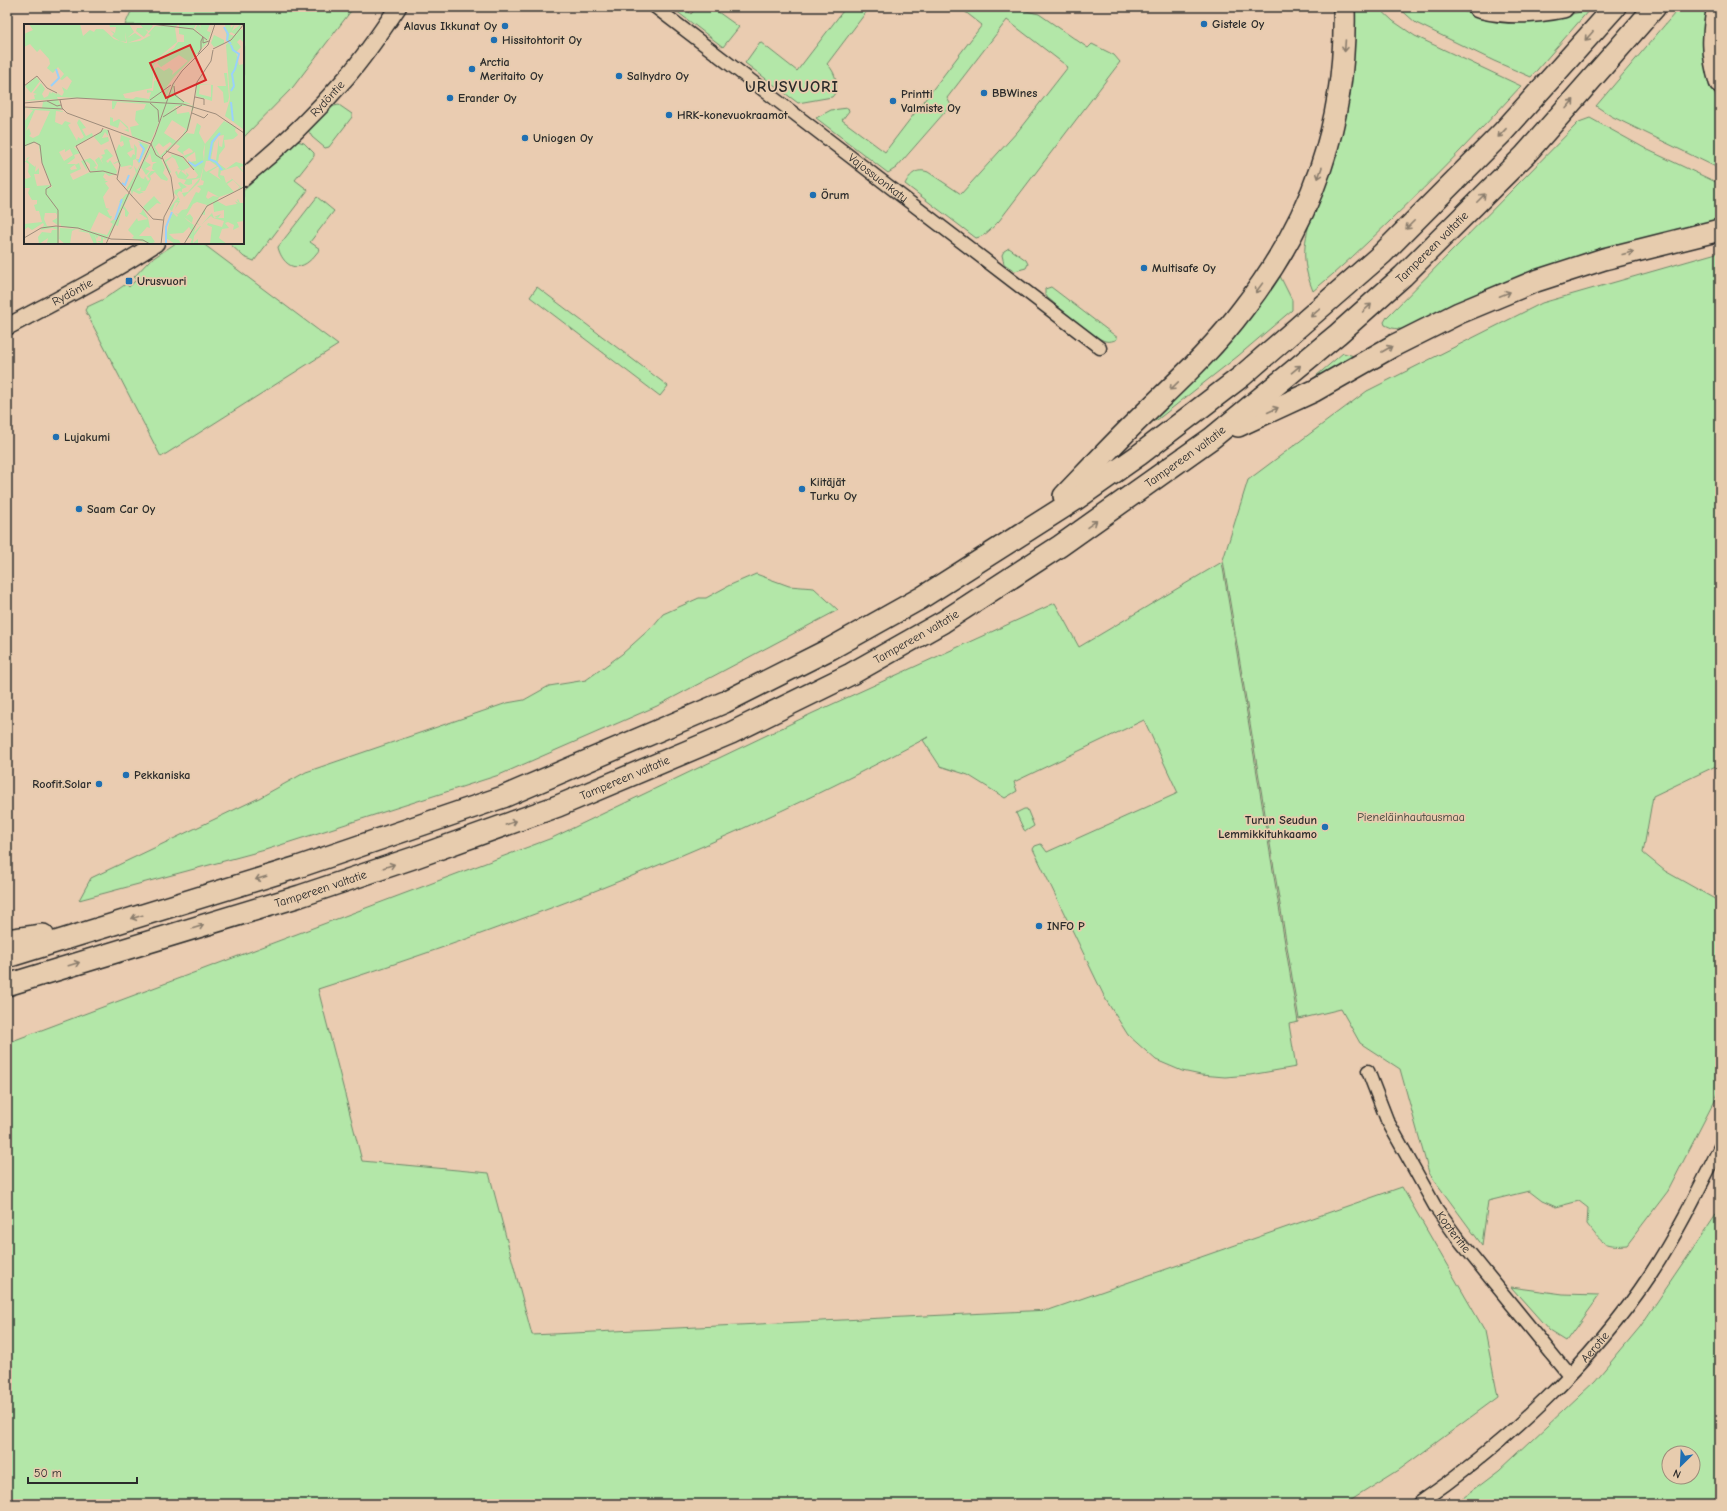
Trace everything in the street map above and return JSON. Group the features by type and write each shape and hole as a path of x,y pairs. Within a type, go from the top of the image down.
{"highway":[{"path":"1032,529 1215,342 1243,310 1270,272 1307,206 1330,140 1342,75 1345,38 1344,7"},
{"path":"1479,7 1497,11 1522,12 1541,11 1563,7"},
{"path":"7,957 298,867 502,797 717,705 830,648 921,598 1032,529 1139,455 1242,376 1370,264 1502,133 1615,7"},
{"name":"Tampereen valtatie","path":"7,985 300,896 416,857 558,806 731,733 851,674 943,622 1060,546 1212,438 1338,334 1403,276 1525,155 1655,7"},
{"path":"1718,7 1713,55 1720,82"},
{"path":"1212,438 1314,391 1392,346 1459,313 1529,284 1604,260 1720,230"},
{"path":"7,940 100,928"},
{"path":"7,990 36,976"}],"street":[{"name":"Rydöntie","path":"244,177 284,142 346,78 374,43 398,7"},
{"name":"Vajossuonkatu","path":"655,7 1100,348"},
{"name":"Rydöntie","path":"7,327 85,286 154,244"},
{"name":"Kopteritie","path":"1368,1071 1387,1120 1436,1208 1456,1236 1569,1375"},
{"name":"Aerotie","path":"1418,1504 1489,1451 1569,1375 1627,1306 1650,1275 1684,1219 1720,1147"}],"green space":[{"path":"133,7 354,7 293,87 244,137 244,24 125,24"},
{"path":"671,7 683,7 691,14 697,7 711,7 739,27 723,47"},
{"path":"846,7 870,7 827,64 836,80 836,89 832,97 798,103 745,63 760,42 797,71"},
{"path":"959,7 1008,7 1039,14 1088,48 1092,44 1114,55 1120,62 999,221 986,234 976,238 905,184 909,177 914,173 917,171 924,171 928,172 961,194 1018,131 1068,67 1007,20 947,98 951,105 896,168 888,173 816,118 831,110 848,108 849,111 842,120 885,152 982,25"},
{"path":"1351,7 1378,7 1393,21 1415,36 1521,86 1457,155 1407,205 1352,257 1313,291 1306,269 1305,260 1307,232 1313,209"},
{"path":"1398,7 1452,7 1461,11 1498,19 1559,17 1589,10 1531,77 1494,61 1416,23"},
{"path":"1680,7 1708,7 1704,36 1704,54 1711,87 1720,105 1720,169 1611,116 1596,106"},
{"path":"339,105 352,114 352,117 329,147 325,148 312,137 308,130 326,111"},
{"path":"1590,118 1648,150 1720,184 1720,223 1406,330 1392,328 1385,325 1384,322 1387,317 1579,122"},
{"path":"297,141 304,143 314,153 314,156 295,180 308,190 254,261 244,257 230,244 244,244 244,190"},
{"path":"317,197 334,211 310,242 320,249 312,259 306,263 296,267 292,266 283,258 278,247"},
{"path":"174,244 203,244 338,345 161,457 85,310 87,307 104,299 126,284 129,287 136,280 134,277 149,261"},
{"path":"1009,248 1026,260 1028,264 1026,268 1015,271 1004,264 1002,255 1004,251"},
{"name":"Pieneläinhautausmaa","path":"1720,252 1720,764 1653,796 1643,853 1665,871 1720,902 1720,1090 1668,1191 1627,1245 1607,1244 1599,1239 1587,1224 1588,1208 1579,1201 1556,1207 1542,1201 1529,1191 1488,1201 1482,1245 1429,1173 1400,1069 1360,1043 1341,1009 1299,1019 1223,560 1248,480 1367,391 1542,303"},
{"path":"1279,274 1292,300 1292,310 1238,356 1157,420 1146,424"},
{"path":"537,287 668,386 660,396 530,297"},
{"path":"1051,287 1118,338 1113,341 1105,341 1084,328 1048,298 1045,294 1045,289"},
{"path":"1343,353 1358,357 1302,388"},
{"path":"1222,562 1298,1022 1289,1024 1296,1067 1250,1075 1225,1077 1201,1075 1182,1071 1156,1060 1128,1035 1106,1000 1033,849 1035,846 1041,844 1047,852 1178,793 1144,720 1014,782 1017,791 1005,798 968,775 940,766 923,740 928,737 855,775 780,811 629,877 552,908 475,936 318,989 362,1161 489,1173 532,1335 1049,1310 1402,1187 1485,1331 1498,1397 1399,1470 1345,1504 7,1504 7,1043 552,838 813,713 1055,603 1079,647"},
{"path":"756,574 789,586 814,588 838,610 657,706 499,775 265,850 79,900 91,878 259,798 306,772 507,703 524,700 549,686 586,680 622,654 653,626 663,614 699,598 706,598 728,586"},
{"path":"1027,809 1034,826 1026,831 1024,830 1016,813"},
{"path":"1720,1209 1720,1504 1455,1504 1500,1470 1595,1381 1640,1327"},
{"path":"1511,1287 1563,1294 1599,1295 1566,1341 1550,1331"}],"place":[{"name":"Gistele Oy","path":"1204,24"},
{"name":"Alavus Ikkunat Oy","path":"505,26"},
{"name":"Hissitohtorit Oy","path":"494,40"},
{"name":"Arctia Meritaito Oy","path":"472,69"},
{"name":"Salhydro Oy","path":"619,76"},
{"name":"BBWines","path":"984,93"},
{"name":"Erander Oy","path":"450,98"},
{"name":"Printti Valmiste Oy","path":"893,101"},
{"name":"HRK-konevuokraamot","path":"669,115"},
{"name":"Uniogen Oy","path":"525,138"},
{"name":"Örum","path":"813,195"},
{"name":"Multisafe Oy","path":"1144,268"},
{"name":"Urusvuori","path":"129,281"},
{"name":"Lujakumi","path":"56,437"},
{"name":"Kiitäjät Turku Oy","path":"802,489"},
{"name":"Saam Car Oy","path":"79,509"},
{"name":"Pekkaniska","path":"126,775"},
{"name":"Roofit.Solar","path":"99,784"},
{"name":"Turun Seudun Lemmikkituhkaamo","path":"1325,827"},
{"name":"INFO P","path":"1039,926"}],"district":[{"name":"URUSVUORI","path":"792,86"}]}
